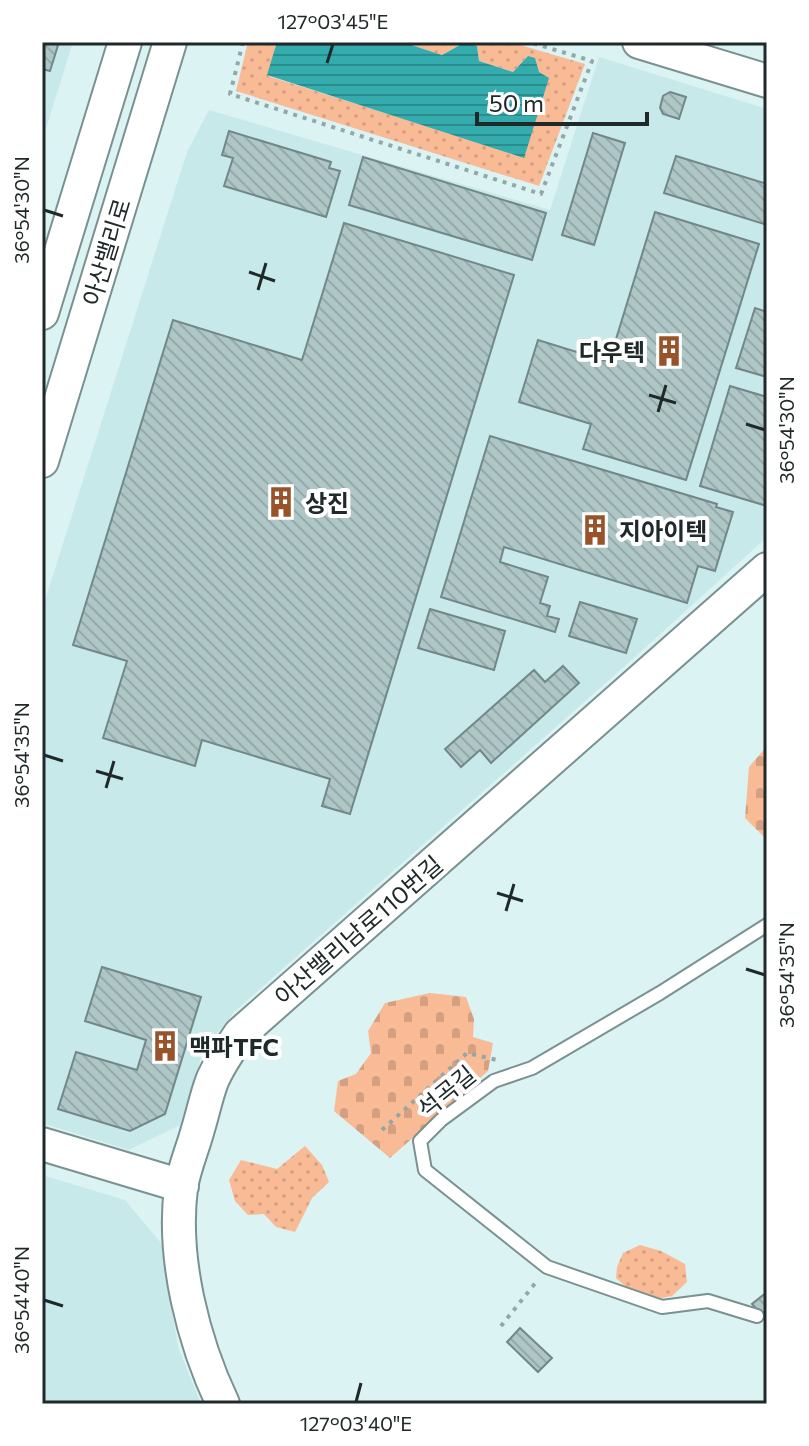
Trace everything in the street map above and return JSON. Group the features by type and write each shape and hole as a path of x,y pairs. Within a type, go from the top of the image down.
{"street":[{"name":"아산밸리로","path":"42,313 125,42"},
{"name":"아산밸리로","path":"42,461 170,42"},
{"path":"639,42 767,81"},
{"name":"아산밸리남로110번길","path":"223,1404 199,1343 186,1291 180,1245 182,1186 212,1081 222,1061 240,1034 767,569"},
{"path":"42,1144 182,1186"}],"lane":[{"name":"석곡길","path":"757,1316 708,1301 662,1307 547,1267 425,1170 420,1141 441,1120 494,1081 532,1068 660,993 767,925"}],"path":[{"path":"243,42 230,94 541,194 592,61 529,42"},
{"path":"382,1130 467,1053 505,1063 513,1074"},
{"path":"501,1326 547,1267"}],"shaded area":[{"path":"42,42 73,42 44,135 42,152"},
{"path":"599,57 767,109 767,537 235,1011 203,1051 180,1125 129,1150 42,1123 42,610 187,152 209,110 550,210"},
{"path":"42,1175 125,1200 161,1243 178,1347 201,1404 42,1404"}],"green space":[{"path":"248,42 277,42 268,76 524,157 539,72 528,56 513,72 479,61 477,46 465,42 510,42 585,64 539,186 236,91"},
{"path":"402,42 464,42 442,55"},
{"path":"767,746 767,840 745,818 749,767"},
{"path":"430,993 466,997 474,1019 473,1037 493,1043 488,1071 390,1158 334,1111 338,1081 356,1074 371,1053 368,1031 385,1003"},
{"path":"305,1146 322,1165 329,1182 312,1198 295,1232 276,1227 264,1214 248,1215 235,1201 229,1180 241,1160 277,1169"},
{"path":"640,1245 661,1251 685,1264 687,1282 672,1296 656,1299 627,1288 616,1278 623,1253"}],"water":[{"path":"277,42 402,42 442,55 465,42 477,46 479,61 513,72 528,56 535,58 539,72 549,78 524,158 267,75"}],"building":[{"path":"42,42 59,42 50,71 42,69"},
{"path":"670,92 686,97 679,119 663,114 660,108 663,96"},
{"path":"229,131 331,162 329,168 340,171 326,217 224,186 233,158 222,155"},
{"path":"593,133 625,143 594,245 562,235"},
{"path":"676,156 767,184 767,225 664,193"},
{"path":"363,157 546,213 532,260 349,205"},
{"name":"다우텍","path":"655,212 759,244 686,480 583,449 591,424 519,402 538,340 609,362"},
{"name":"상진","path":"344,223 514,275 350,814 322,806 330,779 202,740 195,766 103,738 127,661 73,645 173,320 302,360"},
{"path":"755,308 767,312 767,377 736,368"},
{"path":"730,386 767,397 767,506 700,486"},
{"name":"지아이텍","path":"490,436 717,504 716,507 733,512 715,571 698,566 687,603 504,547 500,562 548,577 540,603 550,606 547,616 559,619 555,632 441,597"},
{"path":"580,602 637,619 626,653 569,636"},
{"path":"430,609 505,631 494,670 418,648"},
{"path":"563,666 579,683 491,763 480,750 461,767 445,749 534,670 545,682"},
{"name":"맥파TFC","path":"102,967 201,997 165,1114 130,1131 58,1109 76,1052 137,1070 146,1040 85,1021"},
{"path":"767,1292 767,1318 765,1320 752,1304"},
{"path":"520,1328 552,1358 538,1372 507,1342"}],"place":[{"name":"다우텍","path":"669,351"},
{"name":"상진","path":"281,502"},
{"name":"지아이텍","path":"595,530"},
{"name":"맥파TFC","path":"165,1046"}]}
